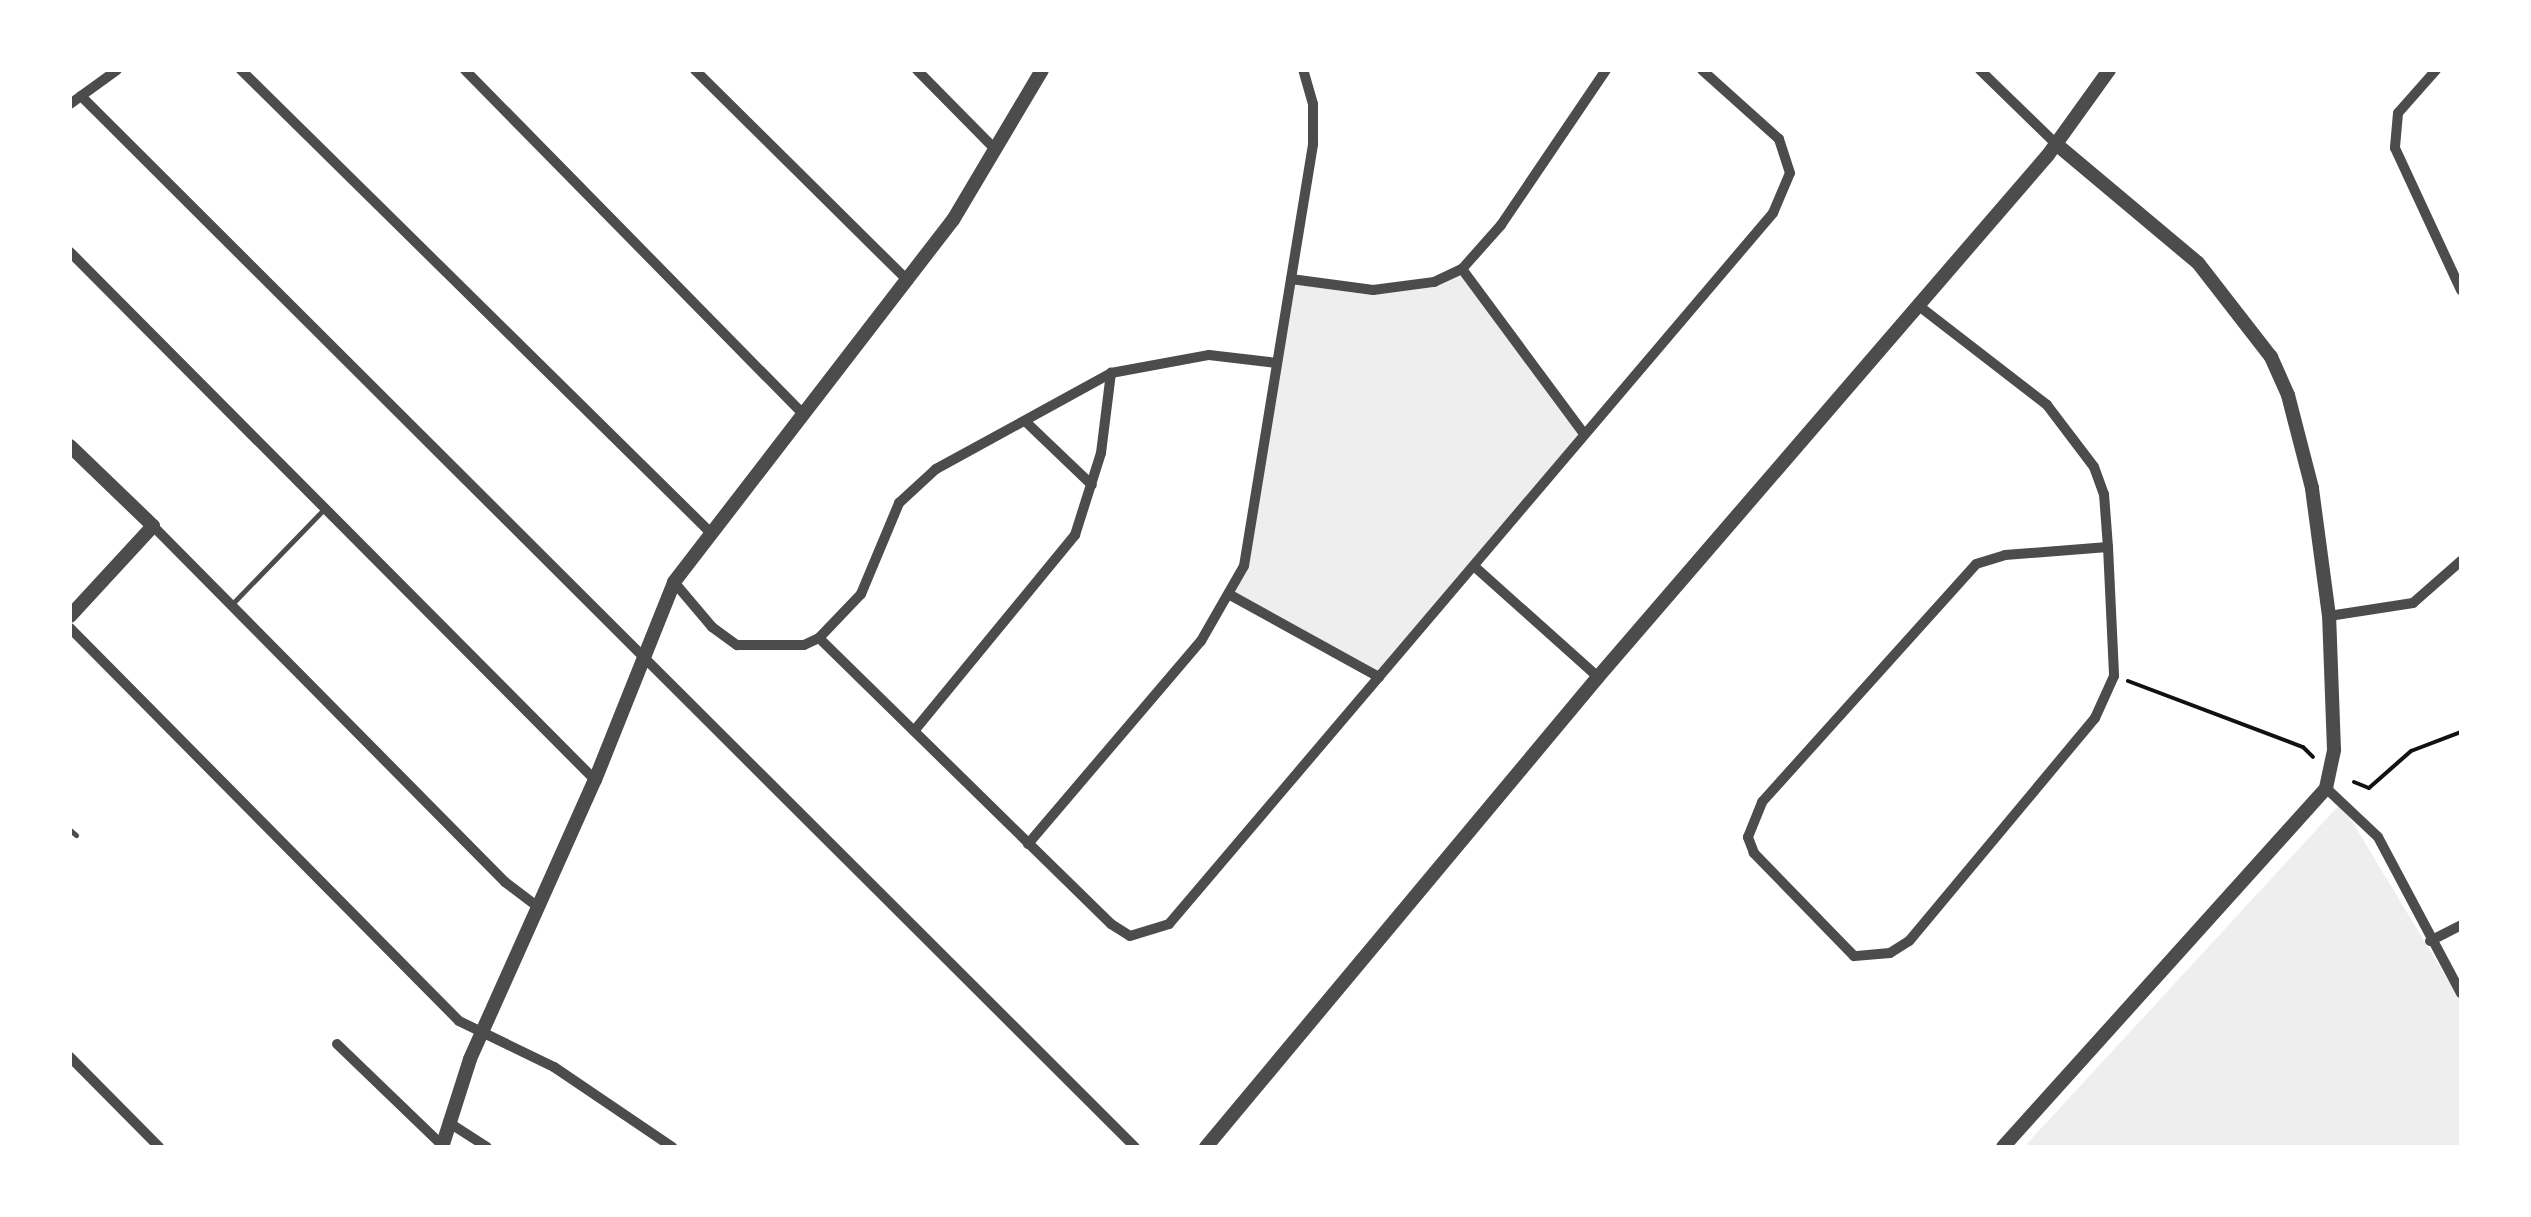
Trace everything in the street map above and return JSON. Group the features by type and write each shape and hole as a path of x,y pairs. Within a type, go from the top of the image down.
{"street":[{"path":"70,104 117,70"},
{"path":"242,70 709,531"},
{"path":"466,70 802,414"},
{"path":"695,70 908,281"},
{"path":"917,70 996,150"},
{"path":"442,1146 482,1032 595,780 674,582 709,531 908,281 996,150 1042,70"},
{"path":"1290,279 1373,290 1420,285 1462,269 1501,224 1606,70"},
{"path":"820,638 1028,844 1130,936 1169,924 1772,214 1790,174 1779,140 1702,70"},
{"path":"1980,70 2056,144 2198,263 2270,357 2302,440 2328,616 2334,750 2326,788 2003,1147"},
{"path":"1206,1147 1598,678 2056,144 2109,70"},
{"path":"2436,70 2398,113 2395,148 2461,290"},
{"path":"1028,844 1232,596 1252,533 1313,144 1310,73"},
{"path":"82,96 641,660 1135,1147"},
{"path":"70,252 328,505 595,780"},
{"path":"1462,269 1584,434"},
{"path":"1919,306 2047,405 2070,431 2104,494 2108,547 2114,676 2095,718 1908,941 1890,953 1854,956 1754,854 1748,837 1762,802 1956,580 1976,564 2006,555 2108,547"},
{"path":"674,582 712,627 737,645 788,649 820,638 861,594 886,530 916,484 1111,372 1209,355 1277,362"},
{"path":"914,731 1062,558 1092,485 1111,372"},
{"path":"1026,422 1092,485"},
{"path":"70,446 505,882 538,907"},
{"path":"70,616 153,526"},
{"path":"2328,616 2413,602 2461,561"},
{"path":"1476,567 1598,678"},
{"path":"1232,596 1379,677"},
{"path":"70,628 460,1021 554,1067 672,1147"},
{"path":"2326,788 2378,837 2461,993"},
{"path":"2430,940 2461,926"},
{"path":"337,1044 442,1146"},
{"path":"70,1057 160,1147"},
{"path":"448,1122 486,1147"}],"lane":[{"path":"230,605 328,505"},
{"path":"70,830 76,835"}],"path":[{"path":"2114,676 2303,747 2312,757"},
{"path":"2354,782 2369,788 2411,751 2461,732"}],"shaded area":[{"path":"1462,269 1584,434 1379,677 1232,596 1244,566 1291,279 1406,288"},
{"path":"2341,803 2461,1002 2461,1147 2024,1147"}]}
